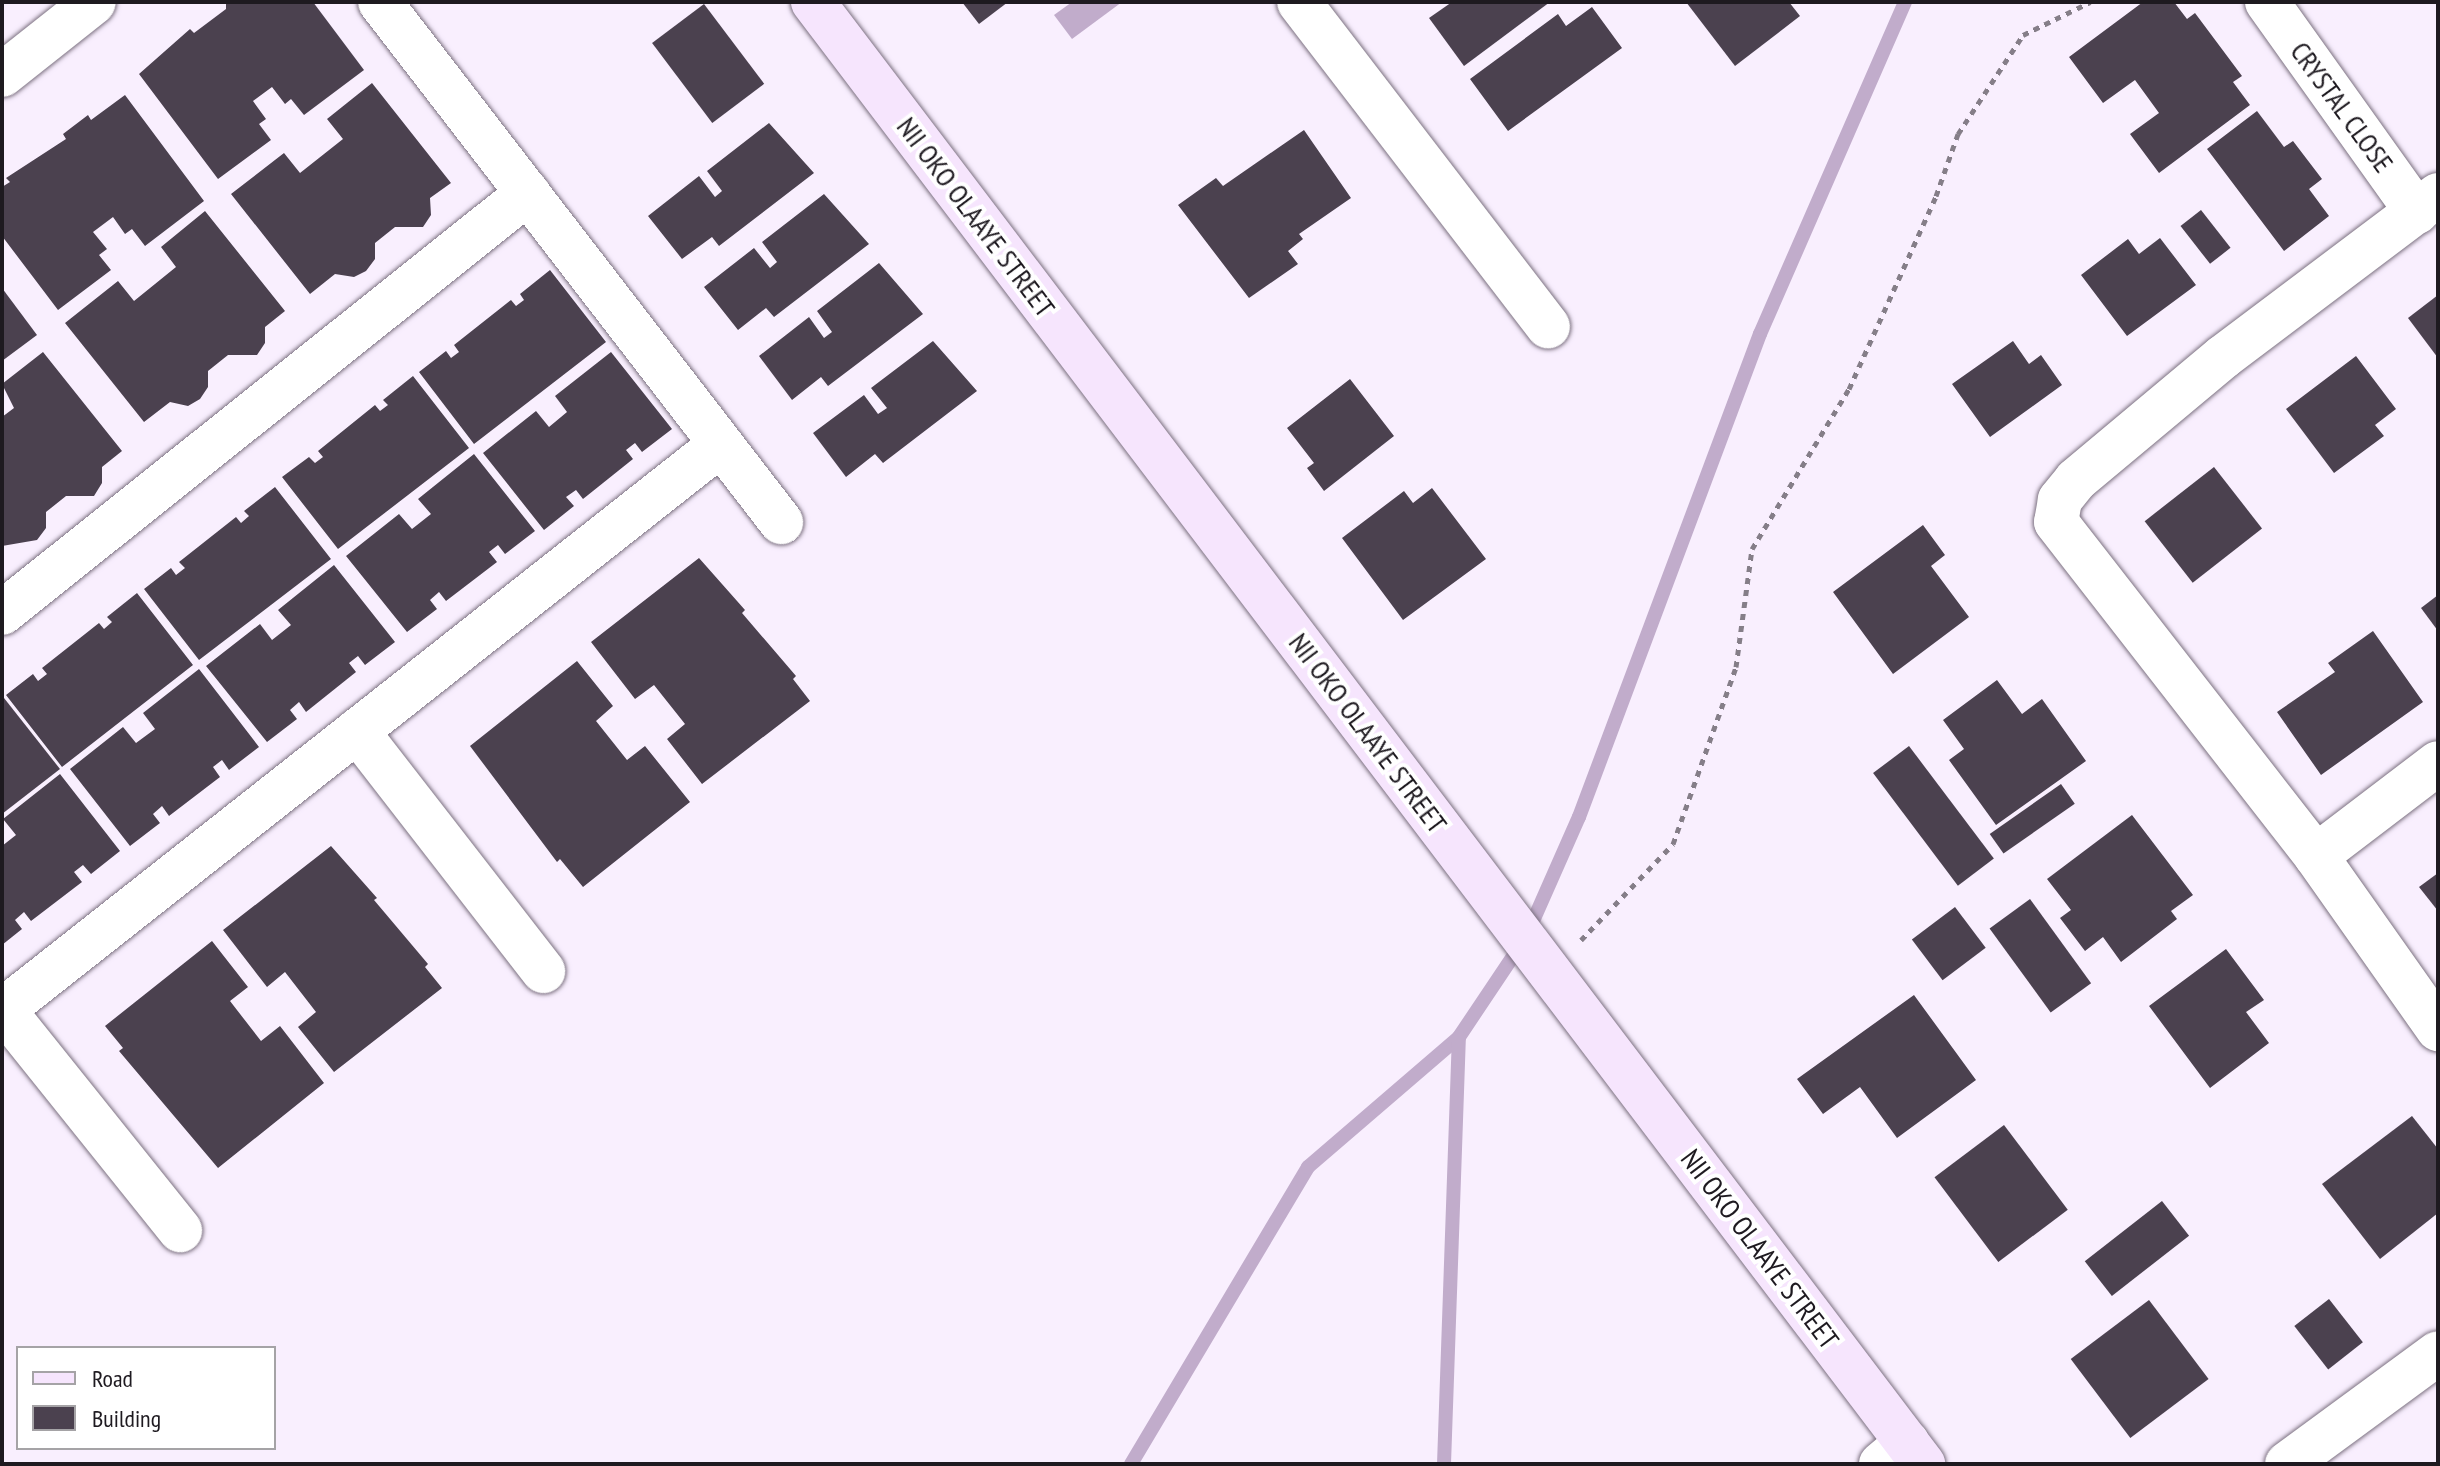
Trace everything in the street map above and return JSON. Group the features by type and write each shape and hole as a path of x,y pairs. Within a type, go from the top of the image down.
{"street":[{"path":"2,75 94,2"},
{"path":"380,2 781,522"},
{"name":"NII OKO OLAAYE STREET","path":"813,2 1550,972 1904,1457"},
{"path":"1299,2 1548,327"},
{"name":"CRYSTAL CLOSE","path":"2267,2 2427,204"},
{"path":"2,613 528,193"},
{"path":"2427,204 2223,357 2076,480 2060,500 2056,522 2316,856 2438,1029"},
{"path":"180,1230 3,1009 720,445"},
{"path":"357,731 543,971"},
{"path":"2316,856 2438,763"},
{"path":"2287,1464 2438,1353"}],"path":[{"path":"1550,972 1673,844 1736,667 1752,549 1849,389 1936,196 1958,134 2023,35 2090,2"}],"shaded area":[{"path":"1072,2 1122,2 1072,39 1054,15"}],"building":[{"path":"226,2 313,2 364,70 304,115 291,99 285,104 272,87 253,101 266,119 259,124 271,140 218,179 139,74 190,29 194,33 226,9"},
{"path":"962,2 1008,2 979,24"},
{"path":"1452,2 1550,2 1464,66 1429,18"},
{"path":"1686,2 1789,2 1800,16 1735,66"},
{"path":"2143,2 2174,2 2187,19 2195,13 2242,76 2233,82 2250,105 2159,173 2130,134 2159,113 2135,80 2103,103 2069,57"},
{"path":"704,4 764,84 712,123 652,43"},
{"path":"1592,7 1622,48 1508,131 1470,79 1558,14 1566,26"},
{"path":"372,83 451,183 430,198 431,215 423,227 395,227 375,243 375,259 366,271 354,277 335,274 310,294 231,194 284,153 300,173 343,139 327,119"},
{"path":"125,95 204,201 145,246 132,229 125,234 113,217 93,232 107,249 99,255 111,270 58,310 2,236 2,187 10,182 6,178 66,139 63,134 88,115 91,120"},
{"path":"2257,111 2284,147 2293,141 2322,179 2309,189 2329,216 2284,251 2207,149"},
{"path":"769,123 814,173 719,246 712,237 682,259 648,216 699,176 715,197 722,191 707,171"},
{"path":"1304,130 1351,198 1299,234 1303,239 1288,251 1298,264 1249,298 1178,205 1216,178 1223,186"},
{"path":"824,194 869,244 774,317 766,308 738,330 704,287 754,248 770,268 777,262 762,242"},
{"path":"2201,210 2231,248 2210,264 2181,226"},
{"path":"205,211 285,311 265,327 265,343 257,355 228,355 208,371 208,387 200,399 188,406 170,402 144,422 65,323 118,281 134,301 176,267 161,247"},
{"path":"2160,238 2196,285 2127,336 2081,275 2128,239 2139,254"},
{"path":"879,263 923,314 828,386 821,377 792,400 759,356 809,317 824,338 832,332 817,311"},
{"path":"550,270 606,342 474,444 419,372 446,351 451,358 459,352 454,345 511,300 516,306 524,300 520,294"},
{"path":"2,288 37,335 2,361"},
{"path":"2438,295 2438,358 2408,318"},
{"path":"933,341 977,391 883,463 875,454 846,477 813,433 864,395 878,414 887,408 871,388"},
{"path":"2013,341 2029,364 2041,355 2062,385 1990,437 1952,384"},
{"path":"43,352 122,451 102,467 102,483 94,496 66,496 46,512 46,528 37,540 2,546 2,417 14,408 2,384"},
{"path":"611,352 672,429 642,452 635,443 626,450 633,459 583,499 576,490 566,497 574,506 544,530 483,453 536,411 549,427 567,412 555,396"},
{"path":"2356,356 2396,409 2375,425 2384,436 2334,473 2286,409"},
{"path":"413,376 469,448 338,549 282,477 309,457 315,463 323,457 318,451 375,405 380,411 388,405 383,400"},
{"path":"1350,379 1394,436 1324,491 1307,468 1314,463 1287,428"},
{"path":"474,454 535,531 505,554 498,545 489,552 497,562 446,601 439,592 430,600 437,609 407,632 346,556 399,514 412,529 431,514 418,499"},
{"path":"2214,467 2262,528 2193,583 2145,521"},
{"path":"275,487 331,559 199,660 144,589 171,568 176,575 185,568 179,562 236,517 241,523 249,516 244,511"},
{"path":"1432,488 1486,559 1403,620 1342,538 1404,491 1413,503"},
{"path":"1923,525 1945,555 1931,566 1969,617 1893,674 1833,592"},
{"path":"699,558 745,610 742,613 796,676 793,679 810,701 702,784 667,739 685,724 654,685 635,699 591,642"},
{"path":"334,565 395,642 365,665 358,656 349,663 356,672 306,712 299,702 290,710 297,719 267,742 206,666 260,624 272,640 291,625 278,610"},
{"path":"137,593 193,665 62,767 6,695 33,674 38,681 47,674 42,668 99,623 104,629 112,622 107,617"},
{"path":"2438,595 2438,631 2421,608"},
{"path":"2373,631 2423,702 2321,775 2277,712 2335,672 2328,663"},
{"path":"577,661 613,706 596,721 627,760 645,746 690,802 583,887 560,859 557,862 470,746"},
{"path":"199,669 259,747 229,770 222,760 213,767 220,777 169,816 162,806 153,814 160,823 130,846 70,769 123,727 136,743 155,729 143,713"},
{"path":"1997,680 2022,714 2042,699 2086,761 1996,825 1949,760 1964,749 1943,720"},
{"path":"2,699 60,769 2,814"},
{"path":"1909,746 1994,859 1958,886 1873,773"},
{"path":"60,774 120,851 91,874 83,865 74,872 82,882 31,921 24,912 15,920 22,929 2,945 2,846 16,835 3,819"},
{"path":"2061,784 2075,804 2003,854 1990,834"},
{"path":"2132,815 2193,895 2171,911 2177,919 2121,962 2103,937 2085,951 2060,918 2071,910 2047,879"},
{"path":"331,846 377,898 374,900 428,964 425,967 442,988 334,1072 298,1027 316,1012 285,972 267,987 223,930"},
{"path":"2438,873 2438,911 2419,887"},
{"path":"2030,899 2091,983 2051,1013 1990,928"},
{"path":"1955,907 1986,948 1943,980 1912,939"},
{"path":"212,941 248,987 230,1001 261,1041 280,1026 324,1083 218,1168 119,1051 123,1048 105,1026"},
{"path":"2226,949 2264,1000 2246,1012 2269,1043 2210,1088 2149,1006"},
{"path":"1914,995 1976,1080 1897,1138 1860,1087 1823,1114 1797,1079"},
{"path":"2412,1116 2438,1149 2438,1213 2380,1259 2322,1184"},
{"path":"2004,1125 2068,1210 1998,1262 1935,1177"},
{"path":"2162,1201 2189,1236 2112,1296 2085,1261"},
{"path":"2329,1299 2363,1342 2328,1369 2294,1326"},
{"path":"2149,1300 2209,1379 2130,1438 2071,1359"}],"waterway":[{"path":"1131,1464 1308,1167 1459,1037 1526,937 1579,817 1760,334 1905,2"},
{"path":"1444,1464 1459,1037"}]}
